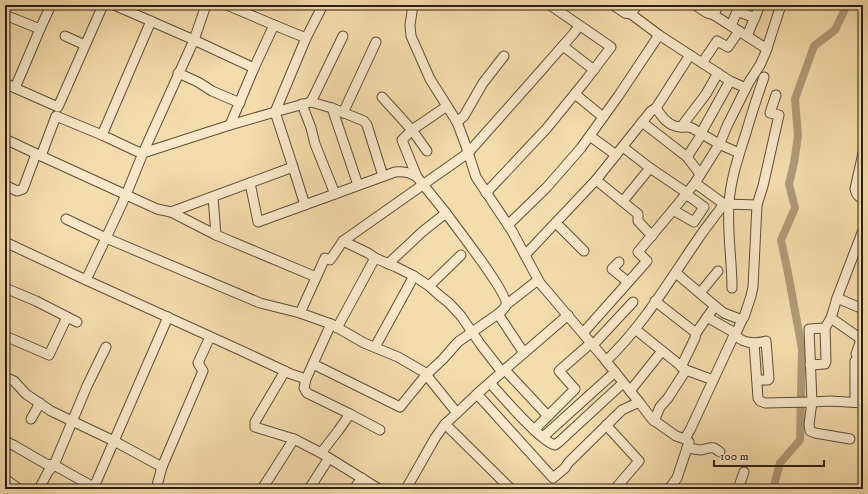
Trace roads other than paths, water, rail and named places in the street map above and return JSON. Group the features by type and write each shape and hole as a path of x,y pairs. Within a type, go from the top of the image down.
{"street":[{"path":"15,88 51,5"},
{"path":"5,185 17,191 23,189 103,5"},
{"path":"114,5 254,68"},
{"path":"86,280 126,195 178,73 194,40 206,5"},
{"path":"227,5 244,8 274,24 306,38"},
{"path":"305,205 275,112 306,38 323,5"},
{"path":"413,5 410,25 411,36 430,79 457,122 476,177 508,225 538,280 654,421 686,443 701,450 710,447 720,452"},
{"path":"486,193 547,128 576,94 611,48 550,5"},
{"path":"613,5 625,13 631,14 659,35 730,81 746,88"},
{"path":"631,14 637,5"},
{"path":"695,5 706,13 714,9 735,28 767,49"},
{"path":"747,36 760,5"},
{"path":"583,333 647,261 638,252 695,183 719,144 746,88 760,65 767,49 781,5"},
{"path":"702,63 717,41 728,47 735,28 737,11 754,18"},
{"path":"5,15 40,29"},
{"path":"102,135 151,21"},
{"path":"230,125 274,24"},
{"path":"300,313 316,278 327,259 344,241 468,153 579,26"},
{"path":"508,225 547,187 581,148 659,35"},
{"path":"65,36 85,46"},
{"path":"335,194 315,144 306,103 343,36"},
{"path":"343,113 376,42"},
{"path":"563,46 594,70"},
{"path":"525,255 596,180 651,111 656,108 690,55"},
{"path":"457,122 464,116 483,83 504,56"},
{"path":"178,73 198,82 212,91 240,103"},
{"path":"681,128 706,94 718,73"},
{"path":"732,288 726,205 739,153 764,77"},
{"path":"687,157 730,81"},
{"path":"5,83 102,135 136,152 143,153 230,125 306,103 332,108 364,121 367,125 383,176"},
{"path":"576,94 603,118"},
{"path":"669,489 677,478 691,428 735,333 744,317 751,296 753,287 757,205 763,186 778,115 770,113 776,94"},
{"path":"382,97 412,130 427,151"},
{"path":"447,106 412,130 402,140 417,177 482,260 503,294 506,305"},
{"path":"332,108 358,185"},
{"path":"656,108 664,120 676,127 681,128 689,126 719,144 739,153"},
{"path":"655,132 664,120"},
{"path":"642,122 687,157 700,174"},
{"path":"590,136 616,155"},
{"path":"5,139 157,209 171,212 216,235 316,278"},
{"path":"623,147 704,207 694,222 673,210"},
{"path":"863,153 861,168 855,188 856,193 863,199"},
{"path":"171,212 293,167"},
{"path":"622,201 650,168"},
{"path":"250,183 258,222 395,172 403,171 417,177"},
{"path":"596,180 638,214 638,221 652,236"},
{"path":"695,183 726,205 757,205"},
{"path":"212,197 216,235"},
{"path":"606,361 618,350 635,329 676,273 698,238 726,205"},
{"path":"388,264 422,232 446,214"},
{"path":"66,219 106,238 260,303 300,313 334,326 364,343 398,357 424,372 457,413"},
{"path":"556,223 584,251"},
{"path":"810,365 824,364 826,361 825,328 831,318 863,230"},
{"path":"344,241 375,258 414,276 429,286 449,303 462,316 480,345 503,371 548,416"},
{"path":"5,242 168,318 306,379"},
{"path":"429,286 461,255"},
{"path":"375,258 313,364 306,379 304,388 307,393 380,430"},
{"path":"619,262 612,269 628,282"},
{"path":"700,293 718,271"},
{"path":"676,273 724,313 742,320"},
{"path":"375,347 414,276"},
{"path":"313,364 400,407 426,375 458,342 498,314 506,305 538,280"},
{"path":"5,288 36,301 77,322"},
{"path":"837,298 863,309"},
{"path":"656,301 696,333"},
{"path":"534,430 575,389 559,371 592,344 633,302"},
{"path":"654,421 660,407 668,398 683,368 696,333 715,306"},
{"path":"498,314 524,353"},
{"path":"406,489 435,438 445,424 503,371 568,316"},
{"path":"5,336 49,356 67,317"},
{"path":"707,317 735,333 737,337 754,343 758,398 760,401 765,403 830,401 859,403 855,357 862,340 831,318"},
{"path":"5,441 46,464 54,465 95,488 168,318"},
{"path":"825,328 808,330 810,365 805,402 810,431 850,439"},
{"path":"635,329 683,368 713,380"},
{"path":"156,489 162,467 203,370 198,363 210,337"},
{"path":"39,489 48,472 54,465 87,386 106,347"},
{"path":"630,391 662,351"},
{"path":"285,371 255,422 255,427 294,439 329,458 379,489"},
{"path":"543,437 615,372"},
{"path":"5,377 14,381 26,394 51,411 114,441 162,467"},
{"path":"490,383 534,430 550,444 555,445 624,383"},
{"path":"477,394 553,478 565,468 568,463 622,410 639,402"},
{"path":"31,419 40,403"},
{"path":"320,453 350,414"},
{"path":"445,424 511,489"},
{"path":"606,425 639,461 615,489"},
{"path":"265,488 294,439"},
{"path":"309,489 329,458"},
{"path":"738,489 744,472"},
{"path":"354,489 362,478"},
{"path":"5,479 19,489"}],"waterway":[{"path":"773,489 780,463 800,440 802,349 781,240 795,208 789,184 798,136 795,99 814,46 835,30 847,5"}]}
